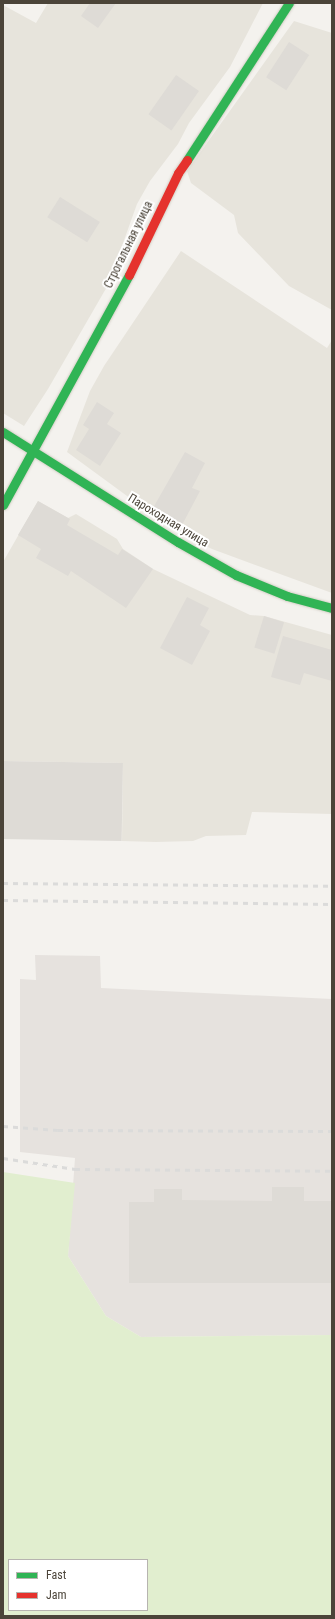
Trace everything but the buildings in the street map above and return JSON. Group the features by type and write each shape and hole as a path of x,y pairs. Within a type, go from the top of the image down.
{"street":[{"name":"Строгальная улица","path":"3,505 130,274 178,173 289,3"},
{"name":"Пароходная улица","path":"3,432 178,542 236,575 287,596 332,608"}],"shaded area":[{"path":"48,3 263,3 230,67 189,123 178,144 150,181 137,204 108,285 48,389 24,426 3,413 3,5 36,23"},
{"path":"294,21 332,33 332,310 289,286 238,233 234,215 191,183 187,171"},
{"path":"181,251 327,348 332,340 332,593 212,549 196,541 138,504 67,452 90,391 104,366"},
{"path":"38,501 68,518 76,514 117,539 123,549 153,569 250,615 264,616 332,635 332,814 252,812 246,835 206,836 193,841 122,841 123,763 3,761 3,562"},
{"path":"35,955 100,956 101,988 332,999 332,1335 141,1337 106,1316 68,1256 75,1158 20,1152 20,979 36,980"}],"green space":[{"path":"3,1172 75,1183 68,1256 106,1316 141,1337 332,1335 332,1616 3,1616"}],"railway":[{"path":"3,883 332,886"},
{"path":"3,900 332,904"},
{"path":"3,1126 58,1130 332,1131"},
{"path":"3,1158 75,1169 332,1171"}],"traffic: fast":[{"path":"187,160 289,3"},
{"path":"3,505 129,275"},
{"path":"3,432 178,542 236,575 287,596 332,608"}],"traffic: jam":[{"path":"129,275 178,173 187,160"}]}
